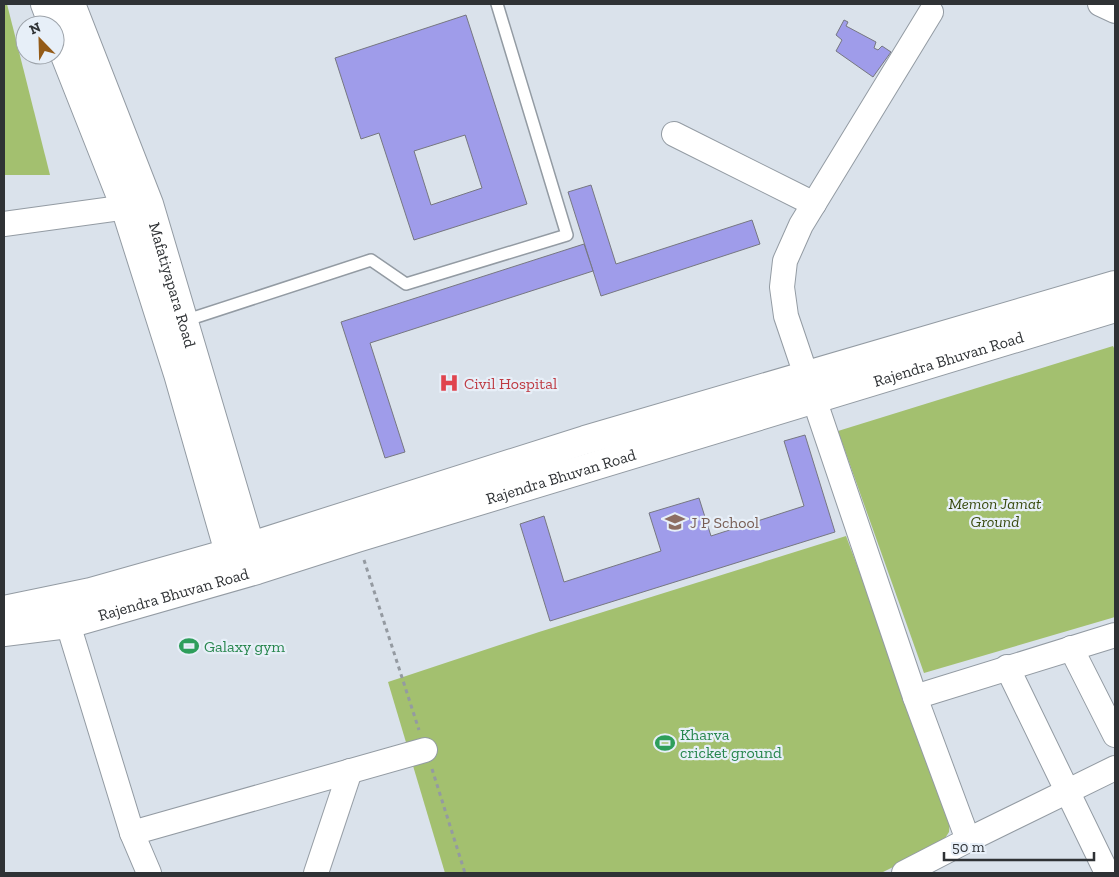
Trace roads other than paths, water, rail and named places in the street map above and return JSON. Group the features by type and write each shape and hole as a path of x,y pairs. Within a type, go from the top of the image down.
{"street":[{"name":"Mafatiyapara Road","path":"71,4 137,206 184,321 243,561"},
{"path":"1100,4 1115,11"},
{"path":"929,6 801,225 785,261 782,286 786,316 809,388 916,697 968,840"},
{"path":"65,51 137,206 178,374 243,561 618,430 809,388 1115,285"},
{"path":"674,134 814,204"},
{"path":"4,224 137,206"},
{"name":"Rajendra Bhuvan Road","path":"4,624 68,624 130,593 243,561 357,538 625,457 809,388 1115,308"},
{"path":"618,430 625,457"},
{"path":"4,624 91,592 130,593"},
{"path":"68,624 132,833 149,873"},
{"path":"916,697 1115,634"},
{"path":"1071,648 1115,735"},
{"path":"1007,667 1107,873"},
{"path":"132,833 425,750"},
{"path":"904,873 1115,768"},
{"path":"316,873 350,771"}],"lane":[{"path":"184,321 370,260 406,284 567,235 497,4"}],"place":[{"name":"Civil Hospital","path":"449,383"},
{"name":"J P School","path":"675,522"},
{"name":"Galaxy gym","path":"189,646"},
{"name":"Kharva cricket ground","path":"665,743"}],"park label":[{"name":"Memon Jamat Ground","path":"995,512"}]}
